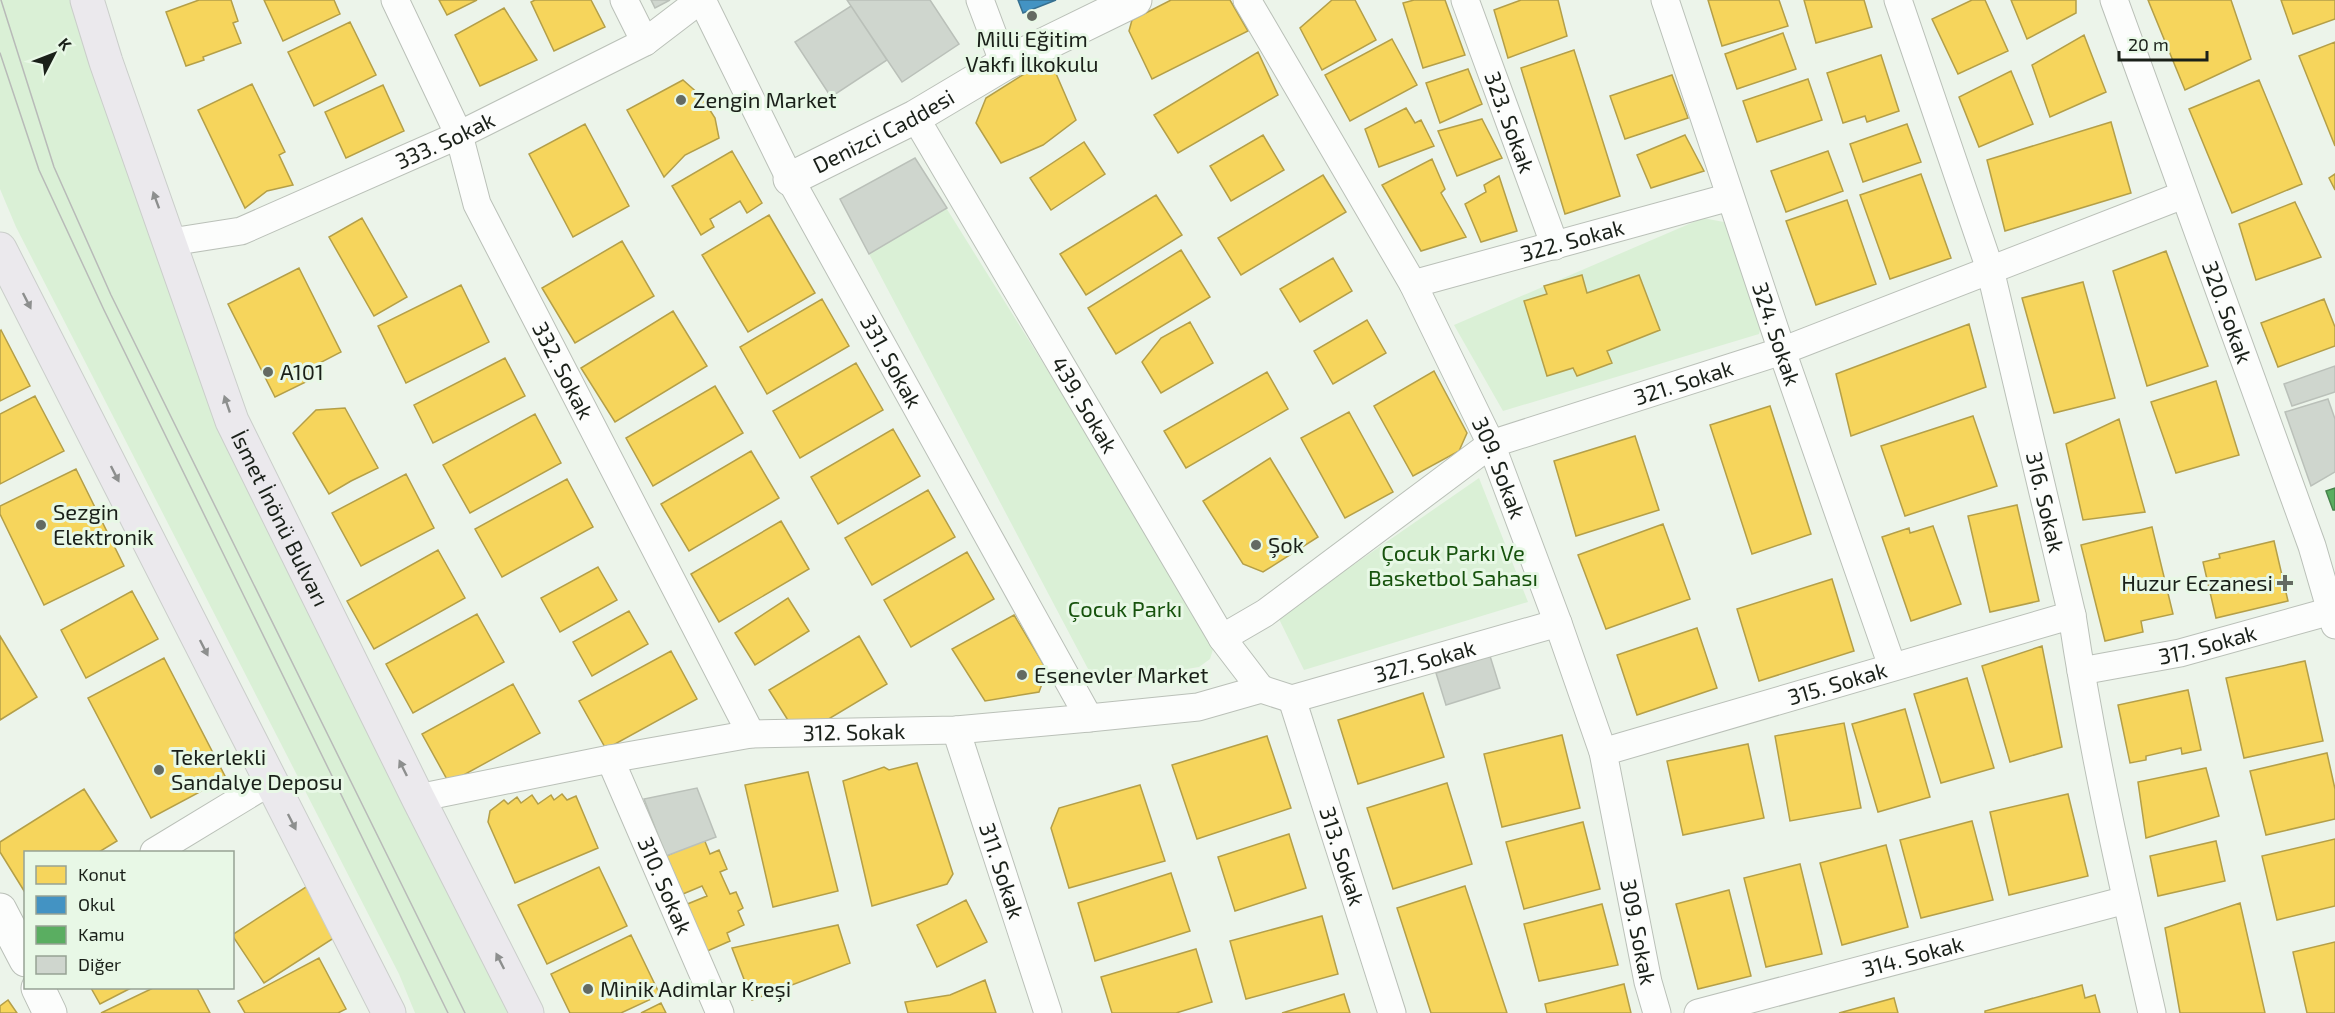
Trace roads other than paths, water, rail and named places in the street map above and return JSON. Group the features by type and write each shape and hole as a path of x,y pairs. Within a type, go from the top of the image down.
{"main road":[{"name":"İsmet İnönü Bulvarı","path":"87,0 106,62 232,421 527,1013"},
{"path":"0,249 389,1013"}],"street":[{"name":"332. Sokak","path":"395,0 459,135 477,204 751,734"},
{"path":"624,0 645,42"},
{"name":"333. Sokak","path":"171,242 241,231 459,135 645,42 701,0"},
{"name":"331. Sokak","path":"701,0 790,179 1089,718"},
{"path":"980,0 1004,64"},
{"name":"Denizci Caddesi","path":"790,179 915,117 1004,64 1136,0"},
{"name":"309. Sokak","path":"1247,0 1413,284 1491,444 1603,752 1648,982 1657,1013"},
{"name":"323. Sokak","path":"1465,0 1555,246"},
{"name":"324. Sokak","path":"1665,0 1782,351 1892,666"},
{"name":"316. Sokak","path":"1898,0 1990,269 2072,615 2126,900 2152,1013"},
{"name":"320. Sokak","path":"2114,0 2183,195 2324,543 2333,618"},
{"name":"439. Sokak","path":"915,117 1222,638 1261,689"},
{"name":"321. Sokak","path":"1222,638 1266,612 1491,444 1782,351 2183,195"},
{"name":"322. Sokak","path":"1413,284 1730,197"},
{"name":"315. Sokak","path":"1603,752 2072,615"},
{"name":"317. Sokak","path":"2081,671 2180,653 2333,618"},
{"name":"327. Sokak","path":"1292,699 1558,623"},
{"path":"1261,689 1292,699"},
{"name":"312. Sokak","path":"418,798 610,759 751,734 956,730 1198,707 1261,689"},
{"name":"313. Sokak","path":"1292,699 1392,1013"},
{"name":"311. Sokak","path":"956,730 1048,1013"},
{"name":"310. Sokak","path":"610,759 720,1013"},
{"path":"156,851 271,781"},
{"name":"314. Sokak","path":"1698,1013 2126,900"},
{"path":"39,989 50,1013"}],"tram line":[{"path":"1,0 54,167 111,295 465,1013"},
{"path":"0,53 39,170 104,310 448,1013"}],"place":[{"name":"Milli Eğitim Vakfı İlkokulu","path":"1032,16"},
{"name":"Zengin Market","path":"681,100"},
{"name":"A101","path":"268,372"},
{"name":"Sezgin Elektronik","path":"41,525"},
{"name":"Şok","path":"1256,545"},
{"name":"Huzur Eczanesi","path":"2285,583"},
{"name":"Esenevler Market","path":"1022,675"},
{"name":"Tekerlekli Sandalye Deposu","path":"159,770"},
{"name":"Minik Adimlar Kreşi","path":"588,989"}],"park label":[{"name":"Çocuk Parkı Ve Basketbol Sahası","path":"1453,566"},
{"name":"Çocuk Parkı","path":"1125,609"}]}
